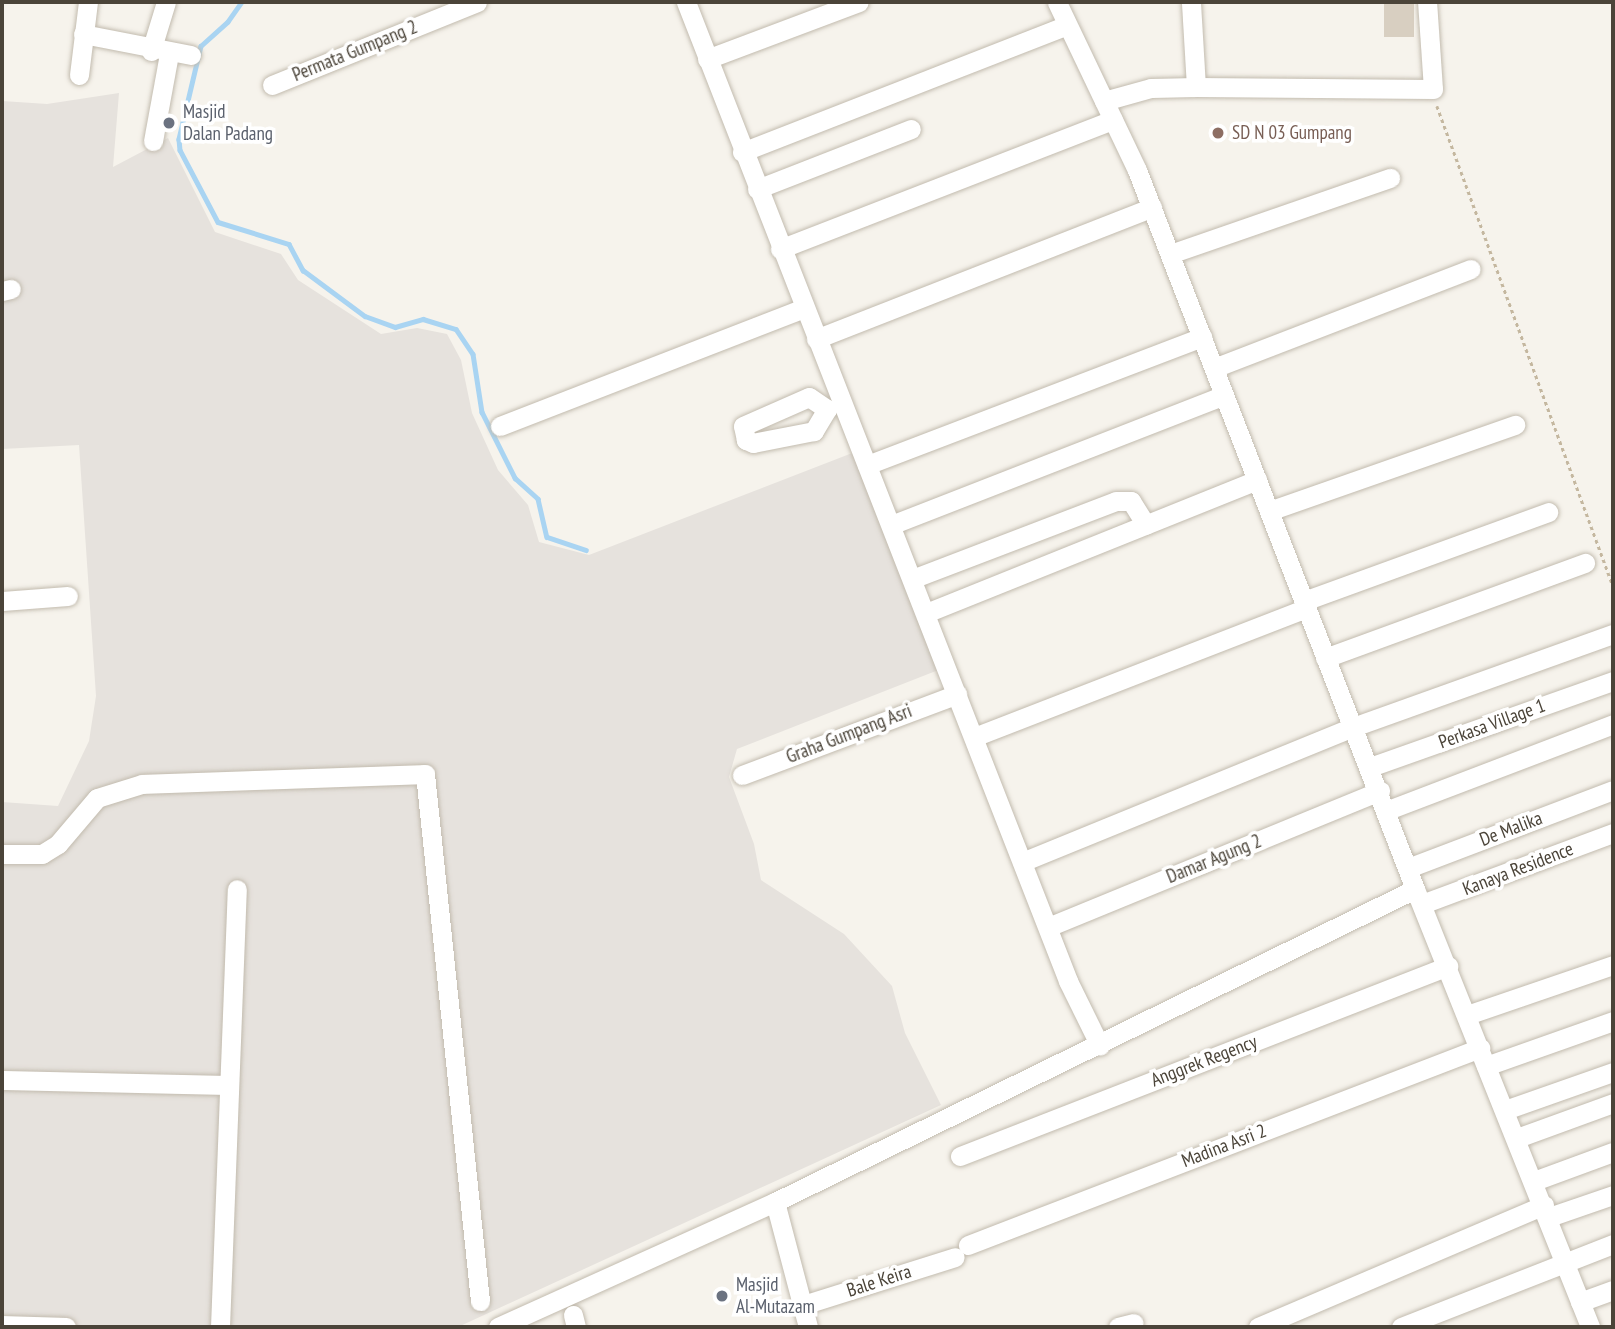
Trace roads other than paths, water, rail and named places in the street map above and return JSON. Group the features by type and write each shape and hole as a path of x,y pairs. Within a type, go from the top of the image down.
{"street":[{"path":"79,75 88,2"},
{"path":"153,141 166,2"},
{"name":"Permata Gumpang 2","path":"272,85 477,2"},
{"path":"707,59 859,2"},
{"path":"1057,2 1152,207 1325,658 1388,810 1419,897 1566,1262 1580,1302 1584,1325"},
{"path":"1191,2 1196,87"},
{"path":"1104,101 1131,91 1196,87 1433,89 1427,2"},
{"path":"688,3 741,152 816,339 834,407 867,465 1048,928 1100,1046"},
{"path":"741,152 1067,25"},
{"path":"83,34 160,52 191,55"},
{"path":"780,249 1112,120"},
{"path":"757,189 911,129"},
{"path":"1170,254 1390,178"},
{"path":"816,339 1152,207"},
{"path":"1214,368 1471,269"},
{"path":"500,426 804,309"},
{"path":"867,465 1202,337"},
{"path":"891,525 1224,395"},
{"path":"1269,511 1515,425"},
{"path":"926,613 1257,480"},
{"path":"912,579 1116,501 1132,501 1146,525"},
{"path":"974,737 1548,512"},
{"path":"1325,658 1585,563"},
{"path":"2,601 68,596"},
{"path":"1022,862 1353,727 1613,634"},
{"name":"Perkasa Village 1","path":"1370,768 1613,681"},
{"name":"Graha Gumpang Asri","path":"742,775 957,694"},
{"path":"1388,810 1613,724"},
{"path":"2,854 42,855 58,844 97,798 142,784 425,774 480,1301"},
{"name":"De Malika","path":"1408,868 1613,790"},
{"name":"Damar Agung 2","path":"1048,928 1380,791"},
{"name":"Kanaya Residence","path":"498,1327 775,1202 1419,897 1613,833"},
{"path":"220,1327 237,889"},
{"path":"1467,1015 1613,965"},
{"name":"Anggrek Regency","path":"960,1156 1448,966"},
{"name":"Madina Asri 2","path":"961,1251 1483,1057 1613,1021"},
{"path":"1505,1110 1613,1072"},
{"path":"2,1080 229,1086"},
{"path":"1517,1138 1613,1103"},
{"path":"1534,1181 1613,1152"},
{"path":"1258,1327 1546,1211 1613,1195"},
{"path":"775,1202 803,1305 803,1326"},
{"path":"1401,1327 1613,1244"},
{"name":"Bale Keira","path":"803,1305 961,1251"},
{"path":"1580,1302 1613,1290"},
{"path":"2,1325 66,1327"}],"waterway":[{"path":"242,2 228,22 201,46 179,139 180,150 218,222 289,244 303,270 365,316 395,327 423,319 456,329 473,354 482,412 515,478 538,499 547,537 586,550"}],"place":[{"name":"Masjid Dalan Padang","path":"169,123"},
{"name":"SD N 03 Gumpang","path":"1218,133"},
{"name":"Masjid Al-Mutazam","path":"722,1296"}]}
